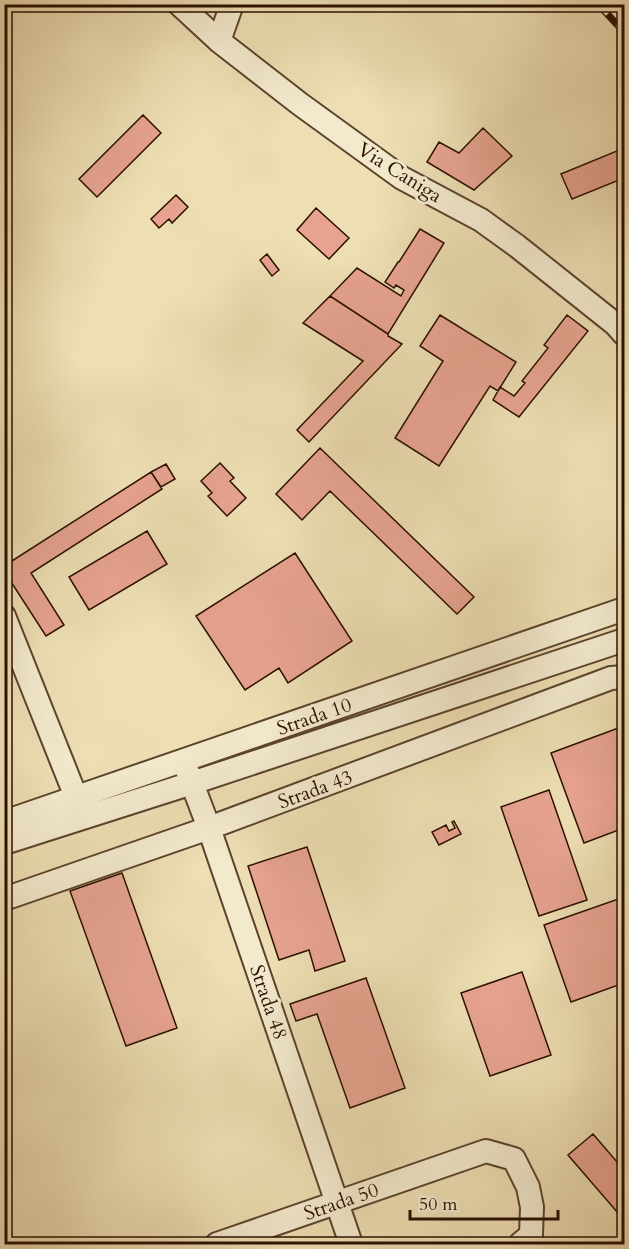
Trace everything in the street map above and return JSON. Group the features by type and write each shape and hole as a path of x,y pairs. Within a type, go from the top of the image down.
{"street":[{"name":"Via Caniga","path":"179,4 219,41 300,104 402,178 481,220 615,324 624,334"},
{"path":"219,41 232,4"},
{"name":"Strada 10","path":"4,822 624,609"},
{"path":"4,616 76,797"},
{"name":"Strada 10","path":"4,843 624,640"},
{"name":"Strada 43","path":"4,899 209,828 611,678 624,677"},
{"name":"Strada 48","path":"184,760 351,1245"},
{"name":"Strada 50","path":"217,1245 486,1151 514,1158 528,1187 532,1207 531,1235 520,1245"}],"building":[{"path":"143,115 161,133 97,197 79,179"},
{"path":"483,128 512,156 474,190 427,162 439,142 459,153"},
{"path":"624,148 624,178 572,199 561,174"},
{"path":"176,195 188,207 172,223 169,219 159,228 151,219"},
{"path":"316,208 349,238 329,259 297,230"},
{"path":"420,229 444,243 388,334 330,296 357,268 401,296 404,290 396,285 394,288 385,282"},
{"path":"267,254 279,270 272,276 260,260"},
{"path":"330,296 402,344 309,442 297,430 363,361 303,323"},
{"path":"440,315 516,362 498,391 490,386 439,466 395,438 443,361 420,346"},
{"path":"567,315 588,331 519,417 493,400 500,387 514,396 525,383 522,381 548,348 544,345"},
{"path":"320,448 474,597 457,614 330,491 302,520 276,494"},
{"path":"220,463 234,478 230,481 246,498 227,516 208,496 212,493 201,481"},
{"path":"166,464 175,479 161,487 151,472"},
{"path":"151,472 162,489 31,573 64,625 46,636 4,571 4,566"},
{"path":"147,531 167,564 89,610 69,577"},
{"path":"295,553 352,641 288,683 279,668 245,690 196,616"},
{"path":"621,727 624,737 624,828 584,843 551,753"},
{"path":"549,790 587,900 539,916 501,807"},
{"path":"454,821 461,834 439,845 432,832 446,825 449,831 455,828 452,822"},
{"path":"307,847 345,961 315,971 309,950 279,960 248,866"},
{"path":"122,873 177,1028 126,1046 70,891"},
{"path":"624,897 624,983 571,1002 544,925"},
{"path":"522,972 551,1055 490,1076 461,993"},
{"path":"366,978 405,1088 350,1108 317,1014 296,1021 290,1004"},
{"path":"593,1134 624,1170 624,1220 568,1155"}],"railway":[{"path":"598,4 624,32"}]}
